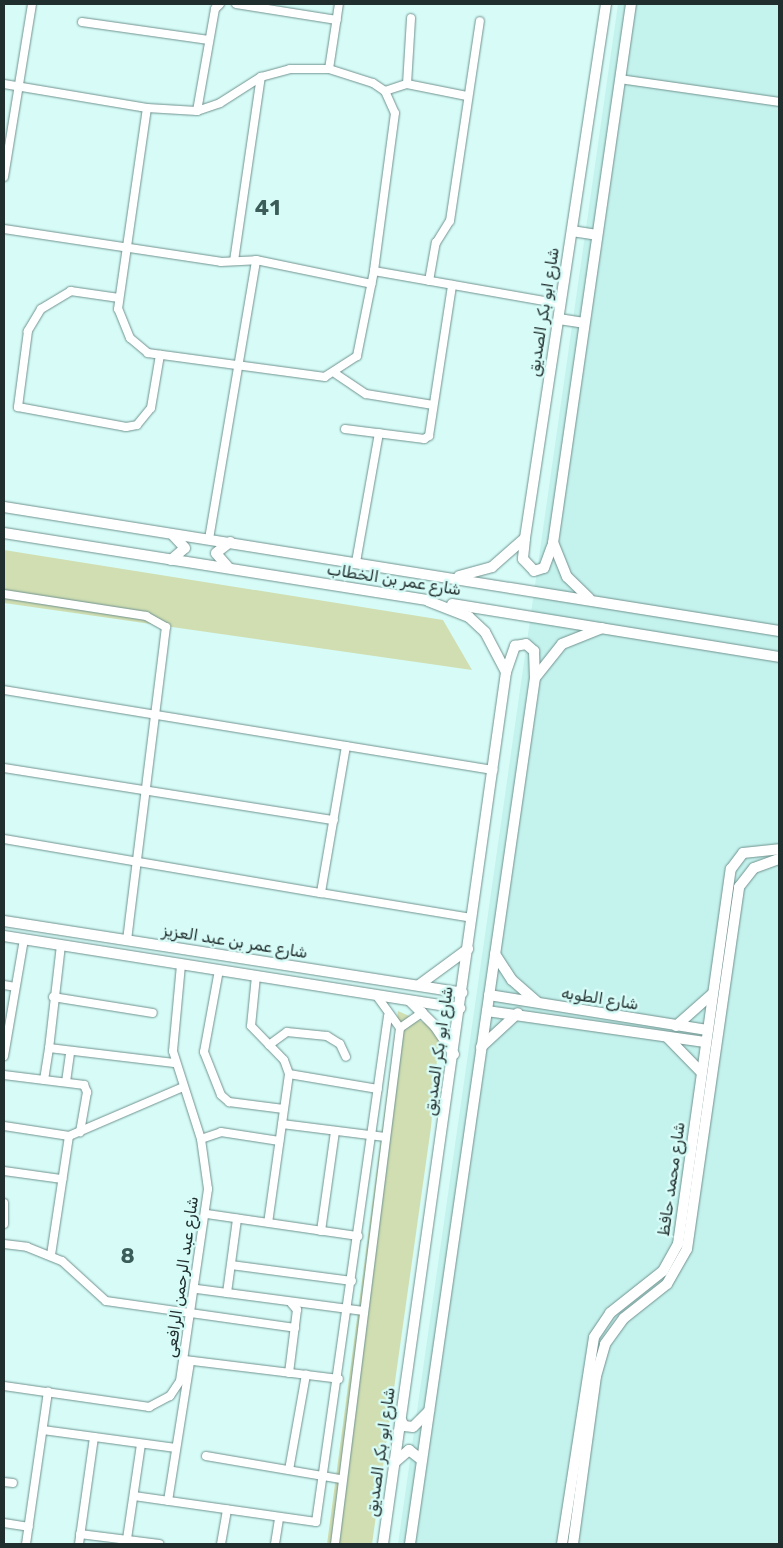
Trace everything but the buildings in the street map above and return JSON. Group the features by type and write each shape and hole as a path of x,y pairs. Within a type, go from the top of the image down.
{"street":[{"path":"4,177 32,4"},
{"path":"197,111 215,9 220,4"},
{"path":"236,4 337,20"},
{"path":"329,69 339,4"},
{"name":"شارع ابو بكر الصديق","path":"553,543 544,568 534,571 523,559 606,4"},
{"path":"592,600 566,577 553,543 631,4"},
{"path":"407,84 411,18"},
{"path":"429,281 436,244 450,222 467,96 480,21"},
{"path":"82,22 209,40"},
{"path":"4,84 147,108 197,111 220,103 261,77 290,69 329,69 385,91 407,84 467,96"},
{"path":"234,261 261,77"},
{"path":"620,79 779,102"},
{"path":"147,108 119,298 120,319 130,338 148,352 160,355 326,377 336,374 357,356 362,343 395,124 385,91"},
{"path":"4,229 126,248 234,261 256,260 372,284"},
{"path":"572,231 597,235"},
{"path":"209,539 240,367 256,260"},
{"path":"374,271 561,304"},
{"path":"345,429 427,438 452,285"},
{"path":"119,298 71,291 41,309 28,331 18,407 126,427 137,425 151,408 160,355"},
{"path":"559,319 584,323"},
{"path":"336,374 366,394 433,406"},
{"path":"356,562 379,433"},
{"name":"شارع عمر بن الخطاب","path":"4,507 592,600 779,632"},
{"path":"167,532 185,545 180,556 171,560"},
{"name":"شارع عمر بن الخطاب","path":"4,533 779,657"},
{"path":"449,577 492,567 525,538"},
{"path":"230,568 216,553 231,542"},
{"path":"4,594 146,616 162,623 168,635 127,940"},
{"name":"شارع ابو بكر الصديق","path":"383,1544 454,1054 506,672 498,650 469,617 428,601"},
{"path":"535,678 562,644 602,628"},
{"path":"410,1544 535,678 534,651 526,644 515,646 506,672"},
{"path":"758,654 779,650"},
{"path":"4,690 493,770"},
{"path":"321,893 346,746"},
{"path":"4,768 147,789 334,820"},
{"path":"4,839 472,918"},
{"name":"شارع محمد حافظ","path":"562,1544 594,1337 610,1313 663,1272 678,1244 705,1042 731,869 743,853 779,849"},
{"name":"شارع محمد حافظ","path":"574,1544 596,1376 605,1344 624,1318 667,1284 687,1249 739,887 754,868 779,859"},
{"name":"شارع عمر بن عبد العزيز","path":"4,921 462,993"},
{"name":"شارع عمر بن عبد العزيز","path":"4,936 409,1000 422,1007 460,1008"},
{"path":"4,1056 5,1035 24,939"},
{"path":"44,1080 49,1048 53,996 61,945"},
{"path":"454,1054 422,1007 422,986 468,949"},
{"path":"496,954 512,980 540,1004"},
{"name":"شارع عبد الرحمن الرافعى","path":"4,1386 149,1406 176,1390 187,1361 207,1214 201,1139 181,1088 174,1063 172,1028 181,965"},
{"path":"282,981 284,965"},
{"path":"219,970 204,1043 206,1060 221,1095 230,1102 284,1109"},
{"path":"256,976 251,1026 284,1060 289,1074 268,1223"},
{"path":"4,985 15,987"},
{"path":"676,1026 713,993"},
{"name":"شارع الطوبه","path":"490,995 707,1030"},
{"path":"53,996 153,1013"},
{"path":"377,996 400,1029"},
{"path":"481,1047 518,1016 520,1001"},
{"path":"335,1544 341,1479 400,1029 422,1007"},
{"name":"شارع الطوبه","path":"487,1011 705,1042"},
{"path":"134,1496 315,1523 338,1379 388,1016"},
{"path":"386,1028 400,1029"},
{"path":"269,1045 287,1032 327,1036 340,1044 346,1057"},
{"path":"666,1036 702,1072"},
{"path":"49,1048 70,1053 174,1063"},
{"path":"66,1082 70,1053"},
{"path":"289,1074 378,1089"},
{"path":"4,1075 82,1084 87,1090 80,1132"},
{"path":"4,1126 69,1136 181,1088"},
{"path":"282,1124 385,1137"},
{"path":"321,1231 335,1131"},
{"path":"201,1139 221,1132 279,1141"},
{"path":"51,1255 69,1136"},
{"path":"4,1171 62,1179"},
{"path":"4,1203 4,1224"},
{"path":"207,1214 358,1236"},
{"path":"227,1293 237,1218"},
{"path":"4,1244 51,1255 106,1301 295,1328"},
{"path":"231,1265 352,1281"},
{"path":"197,1289 292,1304 302,1300 364,1312"},
{"path":"289,1373 297,1310 292,1304"},
{"path":"168,1501 187,1361 338,1379"},
{"path":"289,1470 306,1375"},
{"path":"26,1544 48,1392"},
{"path":"400,1418 404,1426 412,1427 429,1411"},
{"path":"42,1430 176,1448"},
{"path":"79,1544 94,1437"},
{"path":"127,1540 141,1444"},
{"path":"394,1463 409,1450 422,1460"},
{"path":"206,1456 341,1479"},
{"path":"4,1482 13,1483"},
{"path":"221,1544 227,1510"},
{"path":"275,1544 279,1518"},
{"path":"566,1518 577,1519"},
{"path":"4,1523 29,1527"},
{"path":"80,1534 159,1544"}],"shaded area":[{"path":"618,4 779,4 779,1544 398,1544"}],"green space":[{"path":"4,550 443,620 472,670 4,603"},
{"path":"398,1011 427,1024 439,1037 431,1127 372,1544 327,1544"}],"district":[{"name":"41","path":"268,208"},
{"name":"8","path":"128,1256"}]}
